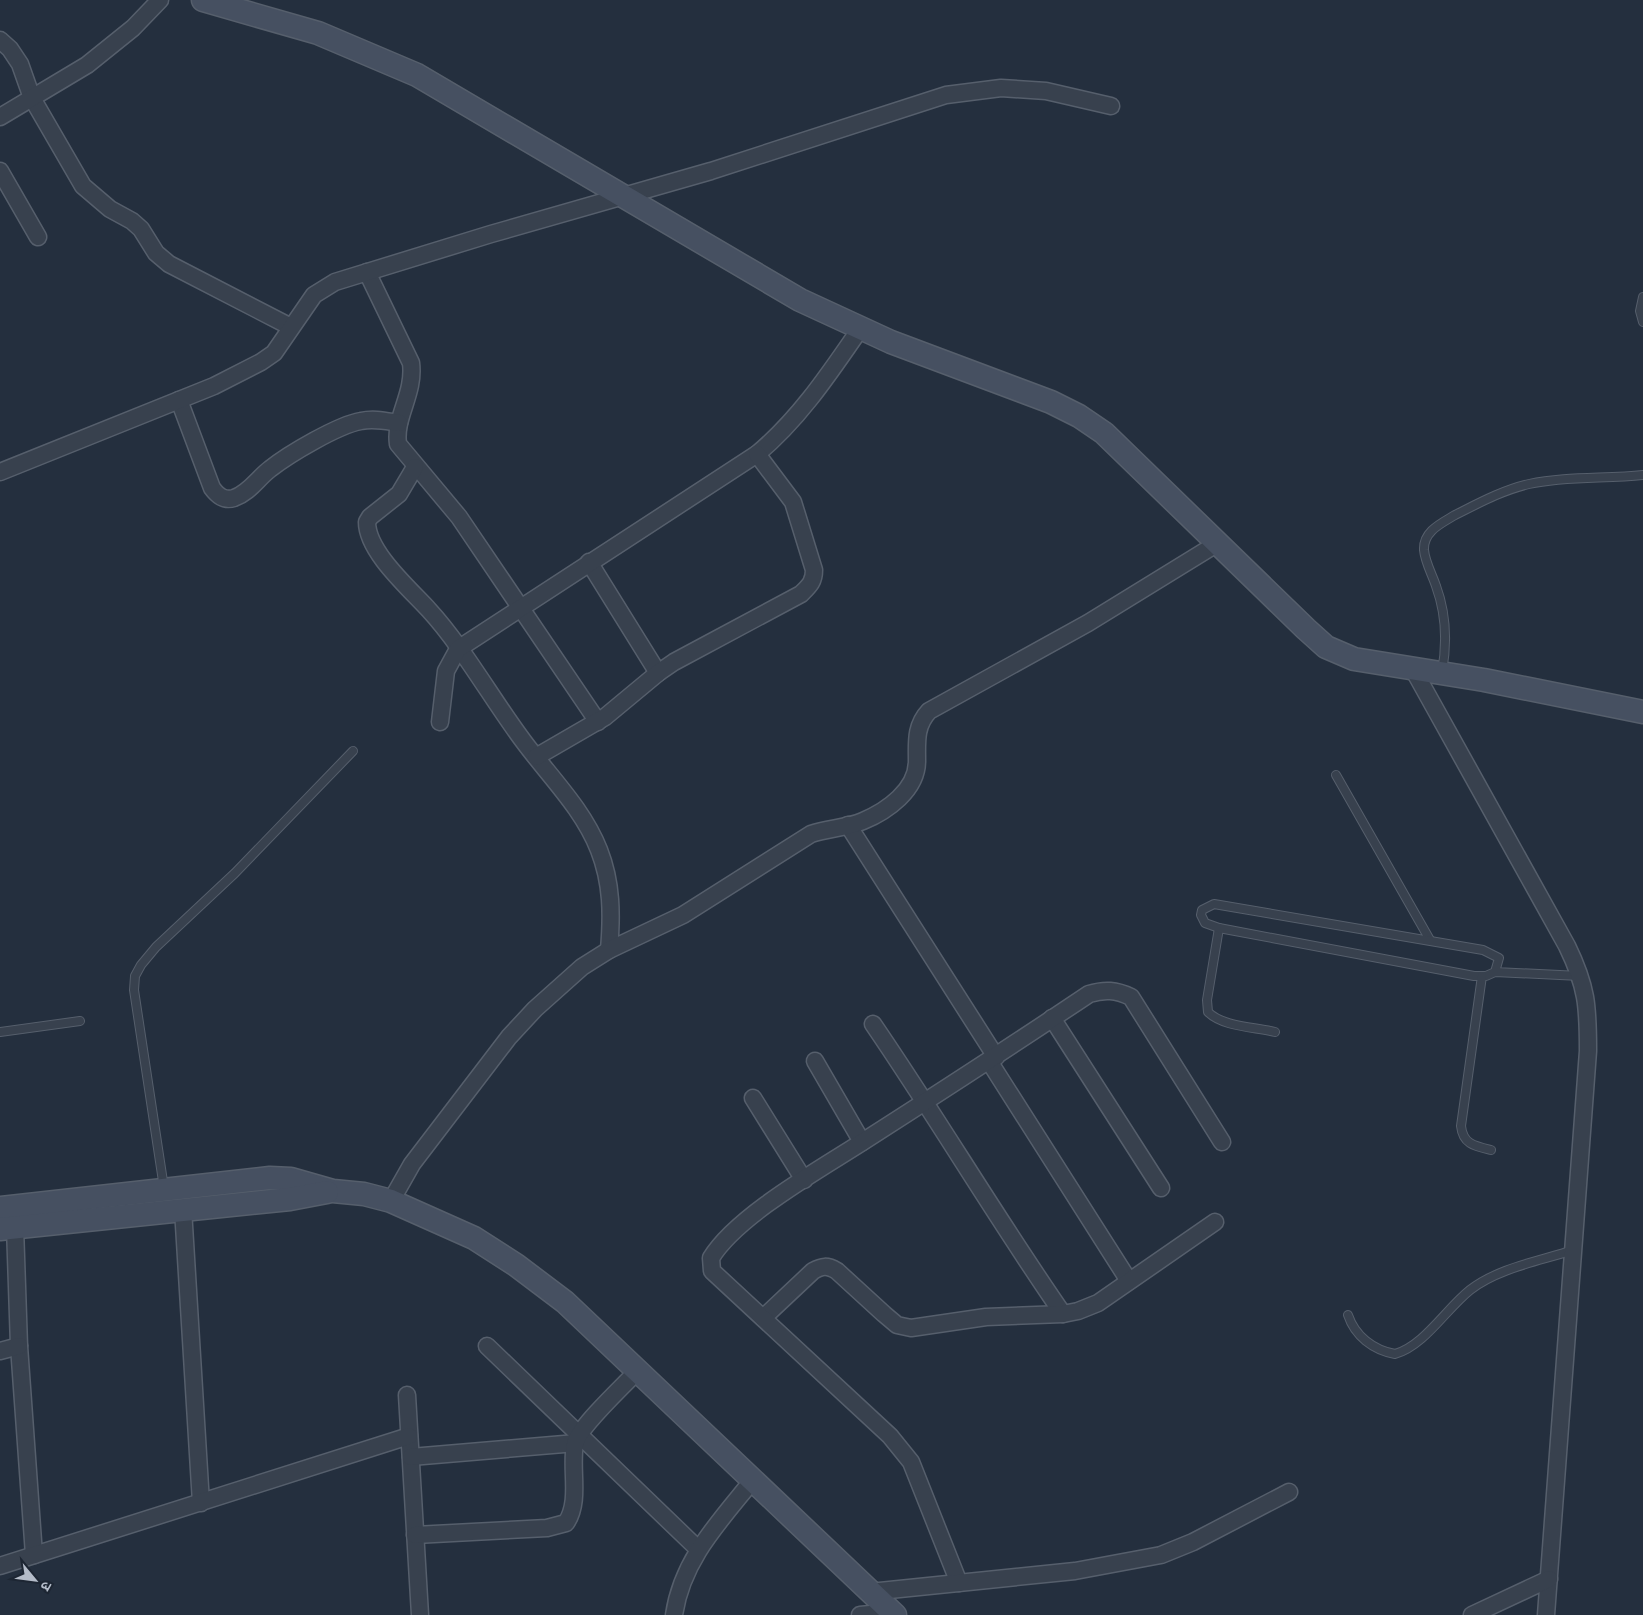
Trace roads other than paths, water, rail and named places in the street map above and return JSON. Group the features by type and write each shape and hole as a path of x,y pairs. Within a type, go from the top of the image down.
{"street":[{"path":"0,117 87,65 112,46 160,0"},
{"path":"203,0 318,33 417,75 800,300 860,329 1051,402 1079,416 1104,433 1326,647 1354,659 1484,680 1643,712"},
{"path":"0,40 10,49 20,64 32,98 83,186 110,209 132,221 141,229 156,253 181,271 291,327"},
{"path":"0,472 179,400 261,362 274,353 314,295 335,282 711,171 946,95 1002,88 1037,90 1111,106"},
{"path":"0,171 38,237"},
{"path":"367,272 412,363 413,376 410,391 396,434 398,444 415,467 459,517 598,722"},
{"path":"440,722 446,670 458,649 757,454 787,426 816,392 860,329"},
{"path":"179,400 212,488 218,496 227,499 243,493 270,468 288,456 347,424 377,419 399,423"},
{"path":"536,757 598,722 658,673 801,594 814,578 814,570 793,502 757,454"},
{"path":"415,467 399,494 370,516 366,522 367,529 393,573 430,611 536,757 583,817 598,849 606,872 611,897 609,950"},
{"path":"391,1201 412,1164 509,1037 536,1009 582,967 609,950 683,915 811,834 827,828 848,826 863,821 893,803 905,793 913,781 917,768 917,734 921,721 929,710 1088,623 1218,543"},
{"path":"589,562 658,673"},
{"path":"1413,669 1567,946 1581,976 1588,1009 1588,1051 1546,1615"},
{"path":"848,826 1129,1281"},
{"path":"959,1583 911,1462 890,1436 712,1271 711,1258 755,1214 804,1180 1089,994 1102,990 1119,992 1131,997 1222,1142"},
{"path":"1052,1018 1161,1188"},
{"path":"873,1024 926,1102 1033,1271 1063,1314"},
{"path":"814,1062 862,1142"},
{"path":"753,1098 804,1180"},
{"path":"0,1208 164,1188 270,1178 291,1179 332,1191 364,1194 391,1201 474,1238 516,1265 566,1302 752,1481 893,1613"},
{"path":"34,1555 19,1346 8,1228 290,1199 332,1191"},
{"path":"183,1209 201,1503"},
{"path":"763,1318 813,1271 821,1266 829,1266 837,1271 897,1325 910,1328 986,1317 1063,1314 1078,1311 1098,1303 1215,1222"},
{"path":"0,1351 19,1346"},
{"path":"487,1346 577,1438 698,1550"},
{"path":"415,1536 548,1528 566,1523 573,1510 577,1438 638,1370"},
{"path":"407,1395 420,1615"},
{"path":"0,1566 409,1436"},
{"path":"411,1457 577,1438"},
{"path":"674,1615 682,1582 698,1550 752,1481"},
{"path":"870,1592 1075,1571 1161,1555 1193,1542 1289,1492"},
{"path":"1472,1615 1549,1579"},
{"path":"860,1615 893,1613"}],"lane":[{"path":"1643,297 1640,311 1643,322"},
{"path":"1441,674 1446,636 1437,587 1425,558 1424,547 1427,537 1436,525 1489,498 1530,484 1643,475"},
{"path":"164,1188 134,990 135,976 140,965 156,948 235,873 353,751"},
{"path":"1336,775 1430,940"},
{"path":"1495,972 1499,958 1491,952 1214,904 1202,910 1201,915 1205,923 1219,928 1482,976 1495,972 1581,976"},
{"path":"1219,928 1207,1000 1208,1012 1213,1018 1223,1021 1275,1032"},
{"path":"1482,976 1461,1126 1462,1136 1467,1142 1472,1146 1491,1150"},
{"path":"0,1032 80,1021"},
{"path":"1348,1315 1358,1335 1372,1345 1395,1354 1413,1346 1448,1308 1471,1289 1510,1270 1573,1250"}]}
